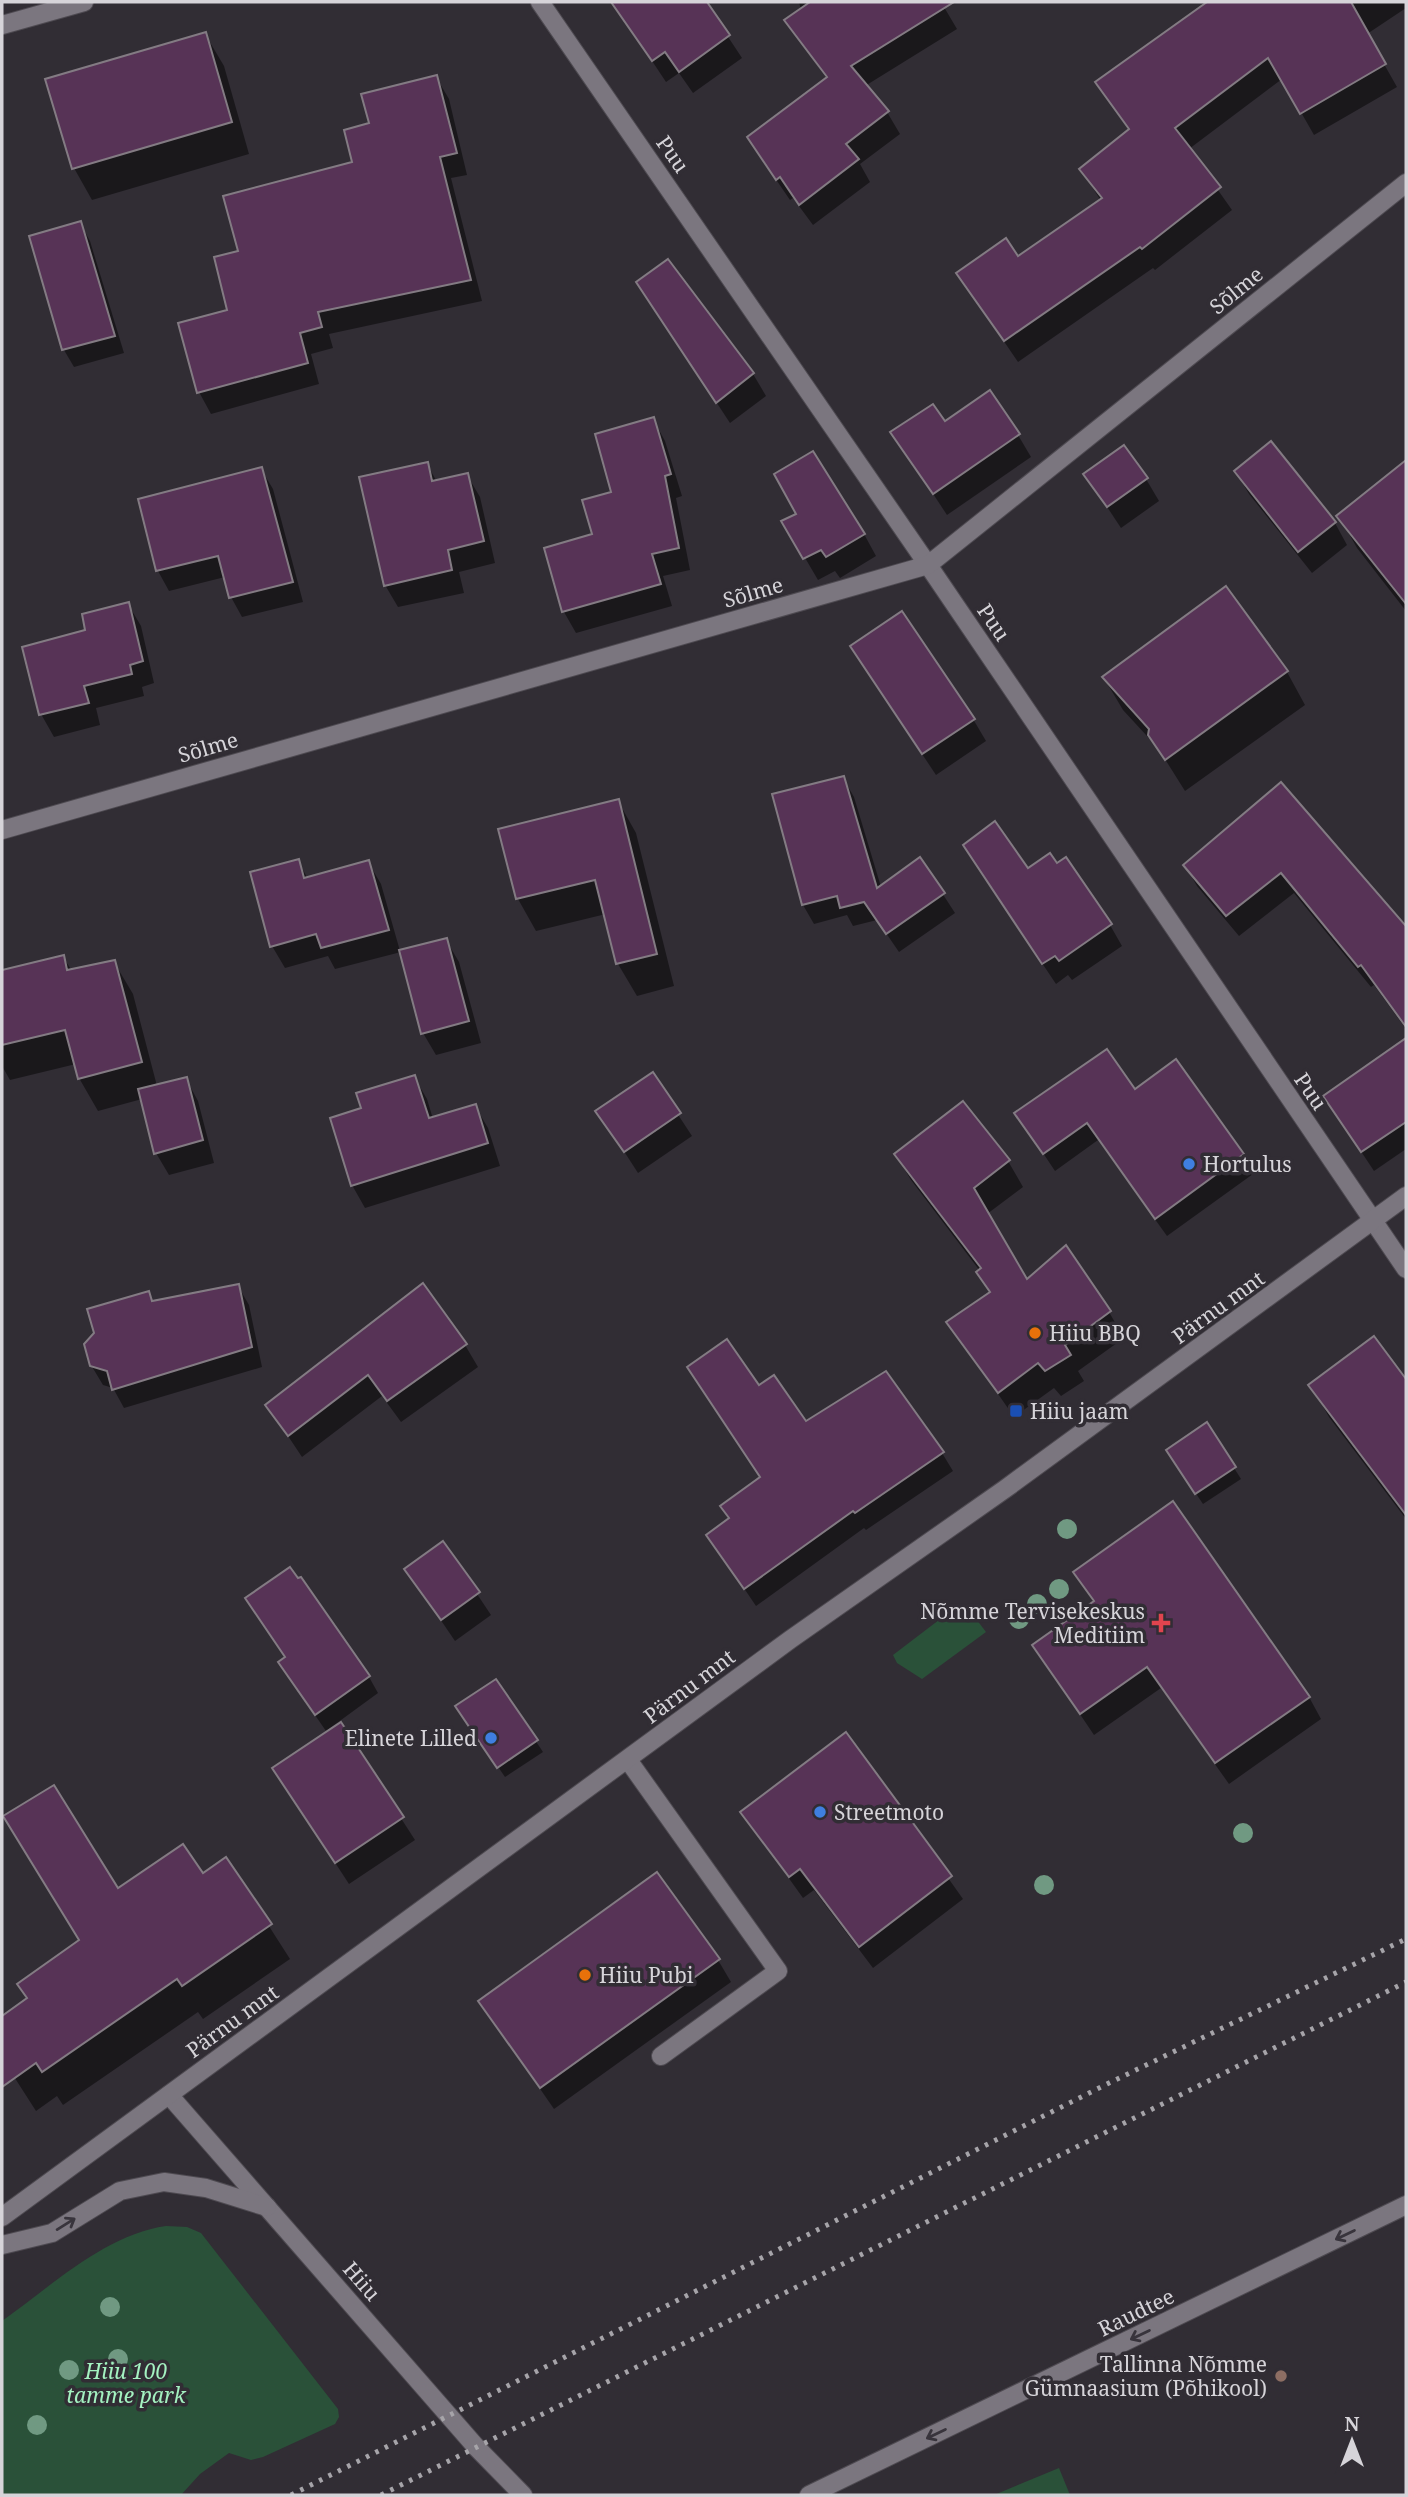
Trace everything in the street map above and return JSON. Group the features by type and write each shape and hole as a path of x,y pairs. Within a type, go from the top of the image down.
{"street":[{"path":"2,25 84,2"},
{"name":"Puu","path":"540,2 928,565 1406,1269"},
{"name":"Sõlme","path":"2,830 928,565 1406,183"},
{"name":"Pärnu mnt","path":"2,2217 791,1639 964,1518 1373,1223 1406,1196"},
{"path":"628,1760 779,1970 661,2056"},
{"name":"Hiiu","path":"169,2095 477,2448 523,2495"},
{"path":"2,2245 52,2233 120,2191 164,2182 206,2188 267,2207"},
{"name":"Raudtee","path":"810,2495 1406,2205"}],"green space":[{"path":"956,1607 967,1607 986,1632 922,1679 897,1663 893,1655"},
{"name":"Hiiu 100 tamme park","path":"166,2226 187,2227 201,2233 338,2409 339,2417 335,2424 263,2457 251,2460 229,2453 200,2474 181,2495 2,2495 2,2321 100,2251 122,2239"},
{"path":"1059,2468 1070,2495 994,2495"}],"building":[{"path":"611,2 707,2 730,35 679,72 665,52 652,61"},
{"path":"810,2 954,2 851,66 889,111 846,144 859,159 799,205 780,177 776,180 747,137 827,77 784,20"},
{"path":"1207,2 1351,2 1386,64 1300,114 1268,58 1175,128 1221,187 1142,249 1140,247 1004,341 956,273 1006,238 1018,256 1102,198 1079,169 1129,129 1095,82"},
{"path":"206,32 232,122 72,169 45,79"},
{"path":"437,75 457,153 440,157 471,280 318,312 322,327 300,333 308,363 197,393 178,323 227,310 214,257 238,251 223,196 352,162 344,130 369,123 361,94"},
{"path":"81,221 115,336 62,350 29,236"},
{"path":"668,259 754,373 716,403 636,282"},
{"path":"990,390 1020,434 933,494 890,432 933,404 945,421"},
{"path":"654,417 671,474 665,476 679,548 652,554 661,584 562,612 544,548 592,534 582,500 611,492 595,434"},
{"path":"1271,441 1336,522 1298,552 1234,471"},
{"path":"1124,445 1148,478 1107,507 1083,474"},
{"path":"813,451 865,534 826,557 821,550 803,559 781,521 796,514 774,474"},
{"path":"1406,460 1406,604 1336,516"},
{"path":"428,462 432,481 468,473 484,541 448,550 452,570 384,586 359,477"},
{"path":"262,467 293,582 229,598 218,556 156,571 138,499"},
{"path":"1226,586 1288,671 1165,760 1148,735 1149,729 1102,677"},
{"path":"129,602 143,661 130,665 132,674 84,686 89,703 39,715 22,647 85,630 82,614"},
{"path":"902,611 975,719 922,754 850,646"},
{"path":"844,776 877,888 920,857 945,893 886,934 864,902 840,908 837,896 802,905 772,794"},
{"path":"1281,782 1406,926 1406,1027 1361,965 1358,967 1281,873 1226,916 1183,865"},
{"path":"619,799 657,954 616,964 595,880 516,899 498,829"},
{"path":"995,821 1028,868 1050,853 1057,863 1066,857 1112,924 1059,961 1055,956 1042,964 963,845"},
{"path":"299,859 304,878 369,860 389,930 321,948 316,934 270,947 250,872"},
{"path":"447,938 469,1021 421,1034 399,950"},
{"path":"64,955 67,970 115,960 142,1062 78,1079 65,1030 2,1045 2,970"},
{"path":"1406,1038 1406,1122 1361,1152 1323,1096"},
{"path":"1107,1049 1135,1089 1176,1059 1244,1154 1155,1219 1087,1123 1043,1154 1014,1113"},
{"path":"653,1072 681,1113 624,1152 595,1111"},
{"path":"415,1075 429,1118 476,1104 488,1143 351,1186 330,1118 361,1108 356,1093"},
{"path":"187,1077 203,1140 154,1154 138,1089"},
{"path":"963,1101 1010,1160 974,1188 1027,1279 1066,1245 1111,1311 1065,1345 1071,1355 1045,1371 1038,1363 998,1393 946,1322 990,1292 976,1272 981,1268 894,1154"},
{"path":"423,1283 467,1344 387,1401 368,1375 288,1436 265,1405"},
{"path":"239,1284 252,1347 112,1390 107,1371 90,1366 84,1344 94,1333 87,1309 149,1291 152,1301"},
{"path":"1374,1336 1406,1379 1406,1515 1308,1385"},
{"path":"727,1339 759,1385 774,1375 806,1421 886,1371 944,1452 855,1513 853,1511 744,1589 706,1535 729,1518 720,1506 760,1477 687,1367"},
{"path":"1207,1422 1236,1467 1195,1494 1166,1450"},
{"name":"Nõmme Tervisekeskus Meditiim","path":"1173,1501 1310,1697 1215,1763 1147,1667 1080,1714 1032,1645 1094,1601 1073,1572"},
{"path":"443,1541 480,1592 441,1620 404,1569"},
{"path":"290,1567 298,1578 301,1577 370,1676 315,1715 278,1662 285,1657 245,1598"},
{"path":"496,1679 538,1740 497,1768 455,1706"},
{"path":"341,1722 404,1817 335,1863 272,1768"},
{"path":"846,1732 952,1876 859,1947 800,1869 789,1877 740,1812"},
{"path":"54,1785 118,1888 183,1844 203,1873 226,1857 272,1924 182,1986 177,1979 42,2072 36,2063 2,2087 2,2016 27,1998 17,1984 79,1940 3,1816"},
{"path":"657,1872 720,1959 540,2088 478,2001"}],"railway":[{"path":"291,2495 1107,2084 1406,1939"},
{"path":"381,2495 1406,1982"}],"place":[{"name":"Hortulus","path":"1189,1164"},
{"name":"Hiiu BBQ","path":"1035,1333"},
{"name":"Hiiu jaam","path":"1016,1411"},
{"name":"Nõmme Tervisekeskus Meditiim","path":"1161,1623"},
{"name":"Elinete Lilled","path":"491,1738"},
{"name":"Streetmoto","path":"820,1812"},
{"name":"Hiiu Pubi","path":"585,1975"},
{"name":"Tallinna Nõmme Gümnaasium (Põhikool)","path":"1281,2376"}]}
